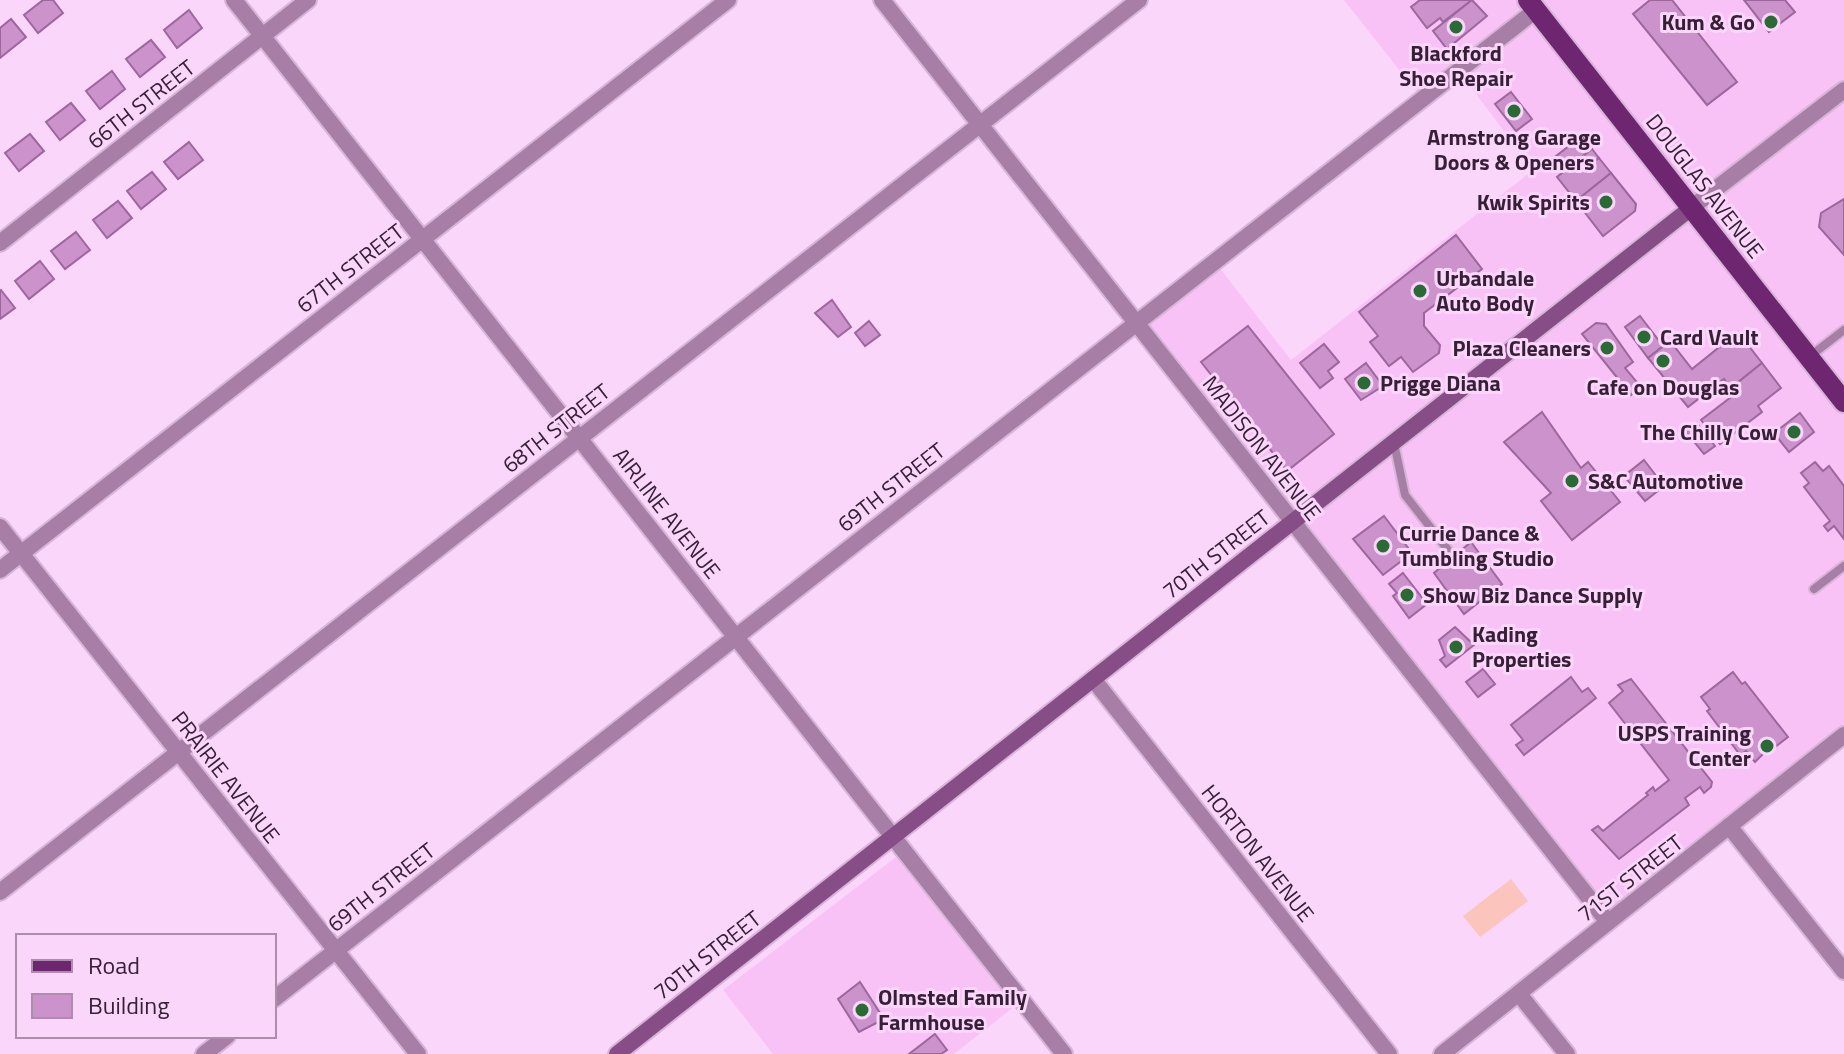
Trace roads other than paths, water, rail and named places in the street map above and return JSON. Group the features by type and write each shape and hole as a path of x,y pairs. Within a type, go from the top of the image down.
{"main road":[{"name":"DOUGLAS AVENUE","path":"1532,5 1844,402"},
{"name":"70TH STREET","path":"617,1054 1691,208"}],"street":[{"name":"AIRLINE AVENUE","path":"234,0 1064,1054"},
{"name":"66TH STREET","path":"0,243 308,0"},
{"name":"67TH STREET","path":"0,570 728,0"},
{"name":"MADISON AVENUE","path":"882,0 1608,922"},
{"name":"68TH STREET","path":"0,892 1139,0"},
{"name":"69TH STREET","path":"276,997 1136,323 1532,5"},
{"name":"70TH STREET","path":"1691,208 1844,90"},
{"name":"PRAIRIE AVENUE","path":"0,527 418,1054"},
{"name":"HORTON AVENUE","path":"1093,679 1389,1054"},
{"name":"71ST STREET","path":"1442,1054 1844,735"},
{"path":"1729,826 1844,971"},
{"path":"1519,994 1567,1054"},
{"path":"204,1054 224,1038"}],"lane":[{"path":"1809,357 1844,330"},
{"path":"1394,442 1405,495 1448,550"},
{"path":"1814,589 1844,566"}],"place":[{"name":"Kum & Go","path":"1771,22"},
{"name":"Blackford Shoe Repair","path":"1456,27"},
{"name":"Armstrong Garage Doors & Openers","path":"1514,111"},
{"name":"Kwik Spirits","path":"1606,202"},
{"name":"Urbandale Auto Body","path":"1420,291"},
{"name":"Card Vault","path":"1644,337"},
{"name":"Plaza Cleaners","path":"1607,348"},
{"name":"Cafe on Douglas","path":"1663,361"},
{"name":"Prigge Diana","path":"1364,383"},
{"name":"The Chilly Cow","path":"1794,432"},
{"name":"S&C Automotive","path":"1572,481"},
{"name":"Currie Dance & Tumbling Studio","path":"1383,546"},
{"name":"Show Biz Dance Supply","path":"1407,595"},
{"name":"Kading Properties","path":"1456,647"},
{"name":"USPS Training Center","path":"1767,746"},
{"name":"Olmsted Family Farmhouse","path":"862,1010"}]}
